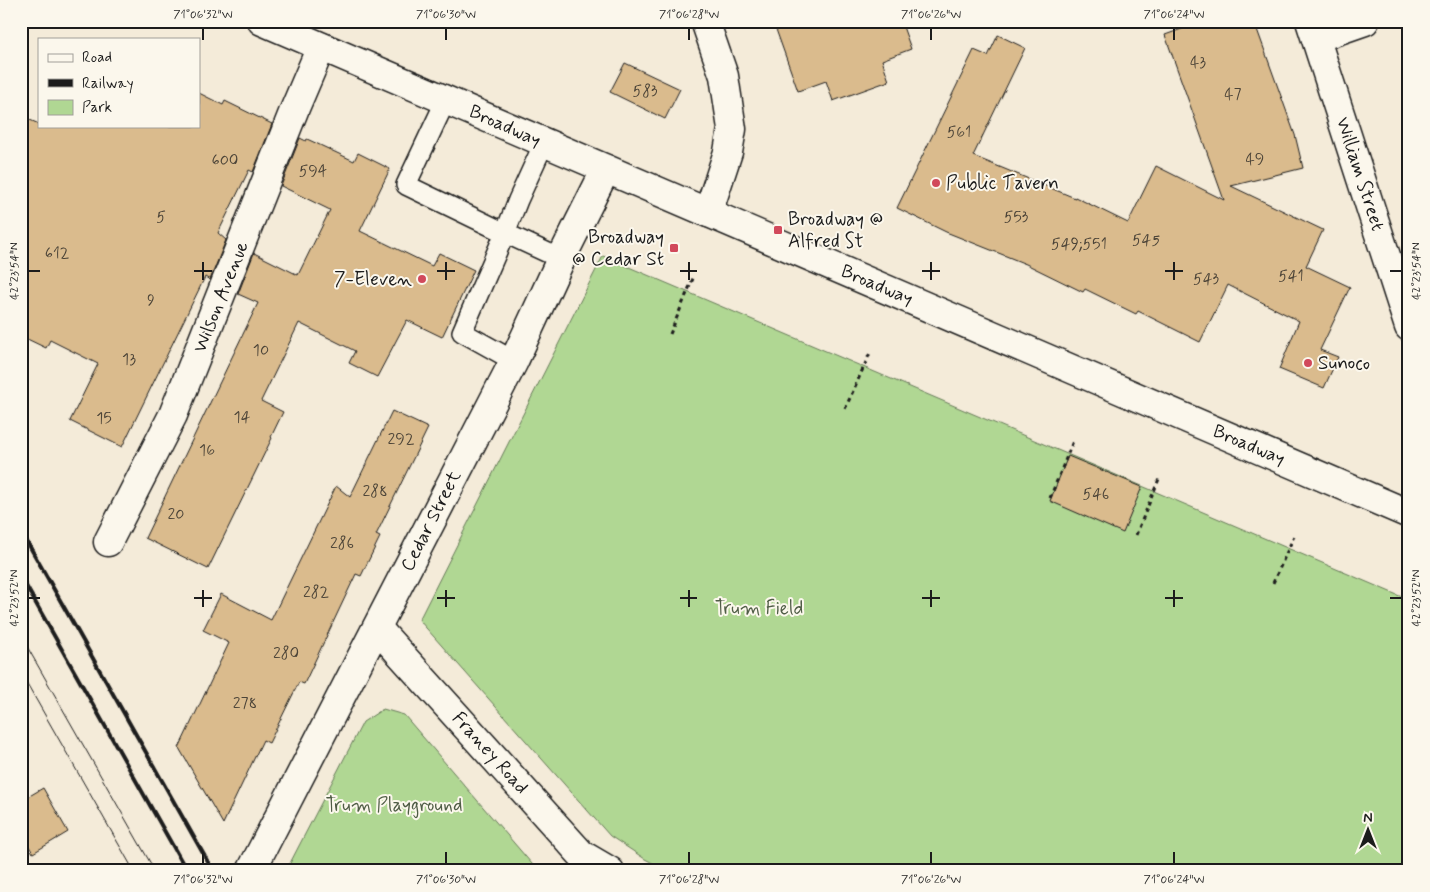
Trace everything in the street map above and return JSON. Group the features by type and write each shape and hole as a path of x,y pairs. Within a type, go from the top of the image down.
{"street":[{"name":"Broadway","path":"262,21 1409,514"},
{"path":"705,21 724,76 732,129 728,152 708,213"},
{"path":"1313,30 1365,21"},
{"name":"William Street","path":"1313,30 1409,327"},
{"name":"Wilson Avenue","path":"108,542 173,415 321,47"},
{"name":"Cedar Street","path":"251,871 514,361 561,259 606,169"},
{"name":"Franey Road","path":"377,628 581,854 610,871"}],"lane":[{"path":"446,100 406,185 561,259"},
{"path":"514,361 462,332 544,143"}],"path":[{"path":"670,334 694,276"},
{"path":"845,409 870,352"},
{"path":"1050,498 1073,441"},
{"path":"1136,535 1159,479"},
{"path":"1272,583 1294,536"}],"green space":[{"name":"Trum Field","path":"603,256 1409,600 1409,871 668,871 645,859 610,836 419,620"},
{"name":"Trum Playground","path":"383,709 404,715 538,871 286,871 363,722"}],"building":[{"path":"773,21 901,21 911,49 882,60 889,81 833,101 826,81 798,91"},
{"path":"1204,21 1254,21 1295,135 1303,168 1231,186 1323,230 1306,266 1350,287 1320,350 1338,357 1324,388 1279,369 1299,321 1228,285 1200,342 1138,311 1136,314 1085,289 1083,292 1026,264 946,232 897,208 974,50 988,56 998,35 1025,48 973,156 1075,197 1128,223 1156,166 1224,200 1165,35"},
{"path":"625,63 680,89 665,119 610,92"},
{"path":"200,94 223,105 225,101 272,124 253,172 249,170 218,233 226,240 210,280 205,277 122,447 70,421 98,364 50,340 46,348 21,336 21,116 38,124 38,128 200,128"},
{"path":"300,138 306,141 307,139 354,161 358,153 390,169 360,231 432,266 439,253 474,270 442,337 407,320 377,377 349,363 355,351 299,323 261,401 283,412 208,569 145,538 258,303 238,294 254,253 298,275 330,210 281,186"},
{"path":"392,411 428,428 376,535 380,537 361,576 356,574 304,684 299,682 269,743 263,740 223,824 179,748 229,643 203,630 221,594 271,620 336,486 350,497"},
{"path":"1068,456 1142,487 1123,533 1050,501"},
{"path":"43,788 68,832 33,853 21,833 21,801"}],"tram line":[{"path":"21,636 155,871"},
{"path":"21,673 134,871"}],"railway":[{"path":"21,531 213,871"},
{"path":"21,577 187,871"}],"place":[{"name":"Public Tavern","path":"936,183"},
{"name":"Broadway @ Alfred St","path":"778,230"},
{"name":"Broadway @ Cedar St","path":"674,248"},
{"name":"7-Eleven","path":"422,279"},
{"name":"Sunoco","path":"1308,363"}]}
